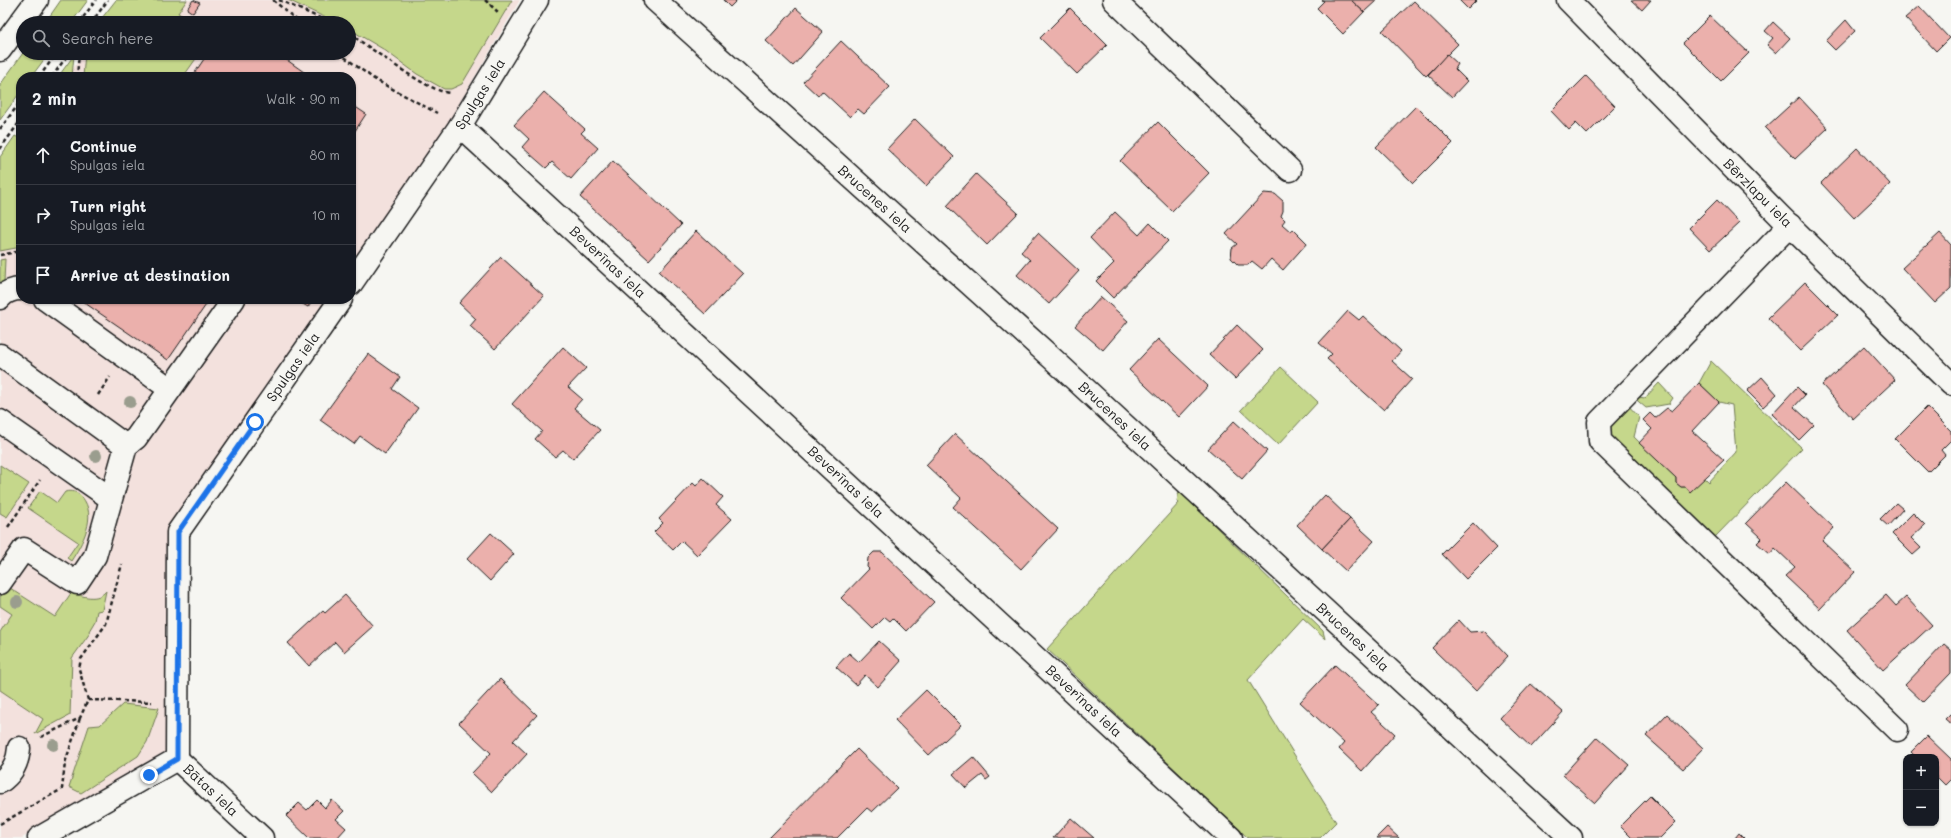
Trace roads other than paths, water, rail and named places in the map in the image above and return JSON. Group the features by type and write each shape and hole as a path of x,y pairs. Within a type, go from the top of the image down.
{"street":[{"path":"25,16 37,0"},
{"name":"Spulgas iela","path":"356,277 460,126 537,0"},
{"name":"Brucenes iela","path":"655,0 1054,360 1571,838"},
{"path":"1114,0 1290,170"},
{"name":"Bērzlapu iela","path":"1568,0 1790,225 1951,384"},
{"path":"0,50 16,28"},
{"name":"Beverīnas iela","path":"460,126 1231,838"},
{"path":"1790,225 1599,422 1600,442 1897,730"},
{"path":"0,298 3,294 16,289"},
{"path":"52,304 170,389"},
{"path":"0,583 24,549 77,583 96,556 110,498 126,446 136,438 230,304"},
{"name":"Spulgas iela","path":"177,759 176,704 178,532 338,304"},
{"path":"0,355 126,446"},
{"path":"0,421 110,498"},
{"path":"0,782 13,770 19,757 19,748"},
{"path":"39,838 177,759"},
{"name":"Bātas iela","path":"177,759 262,838"}]}
